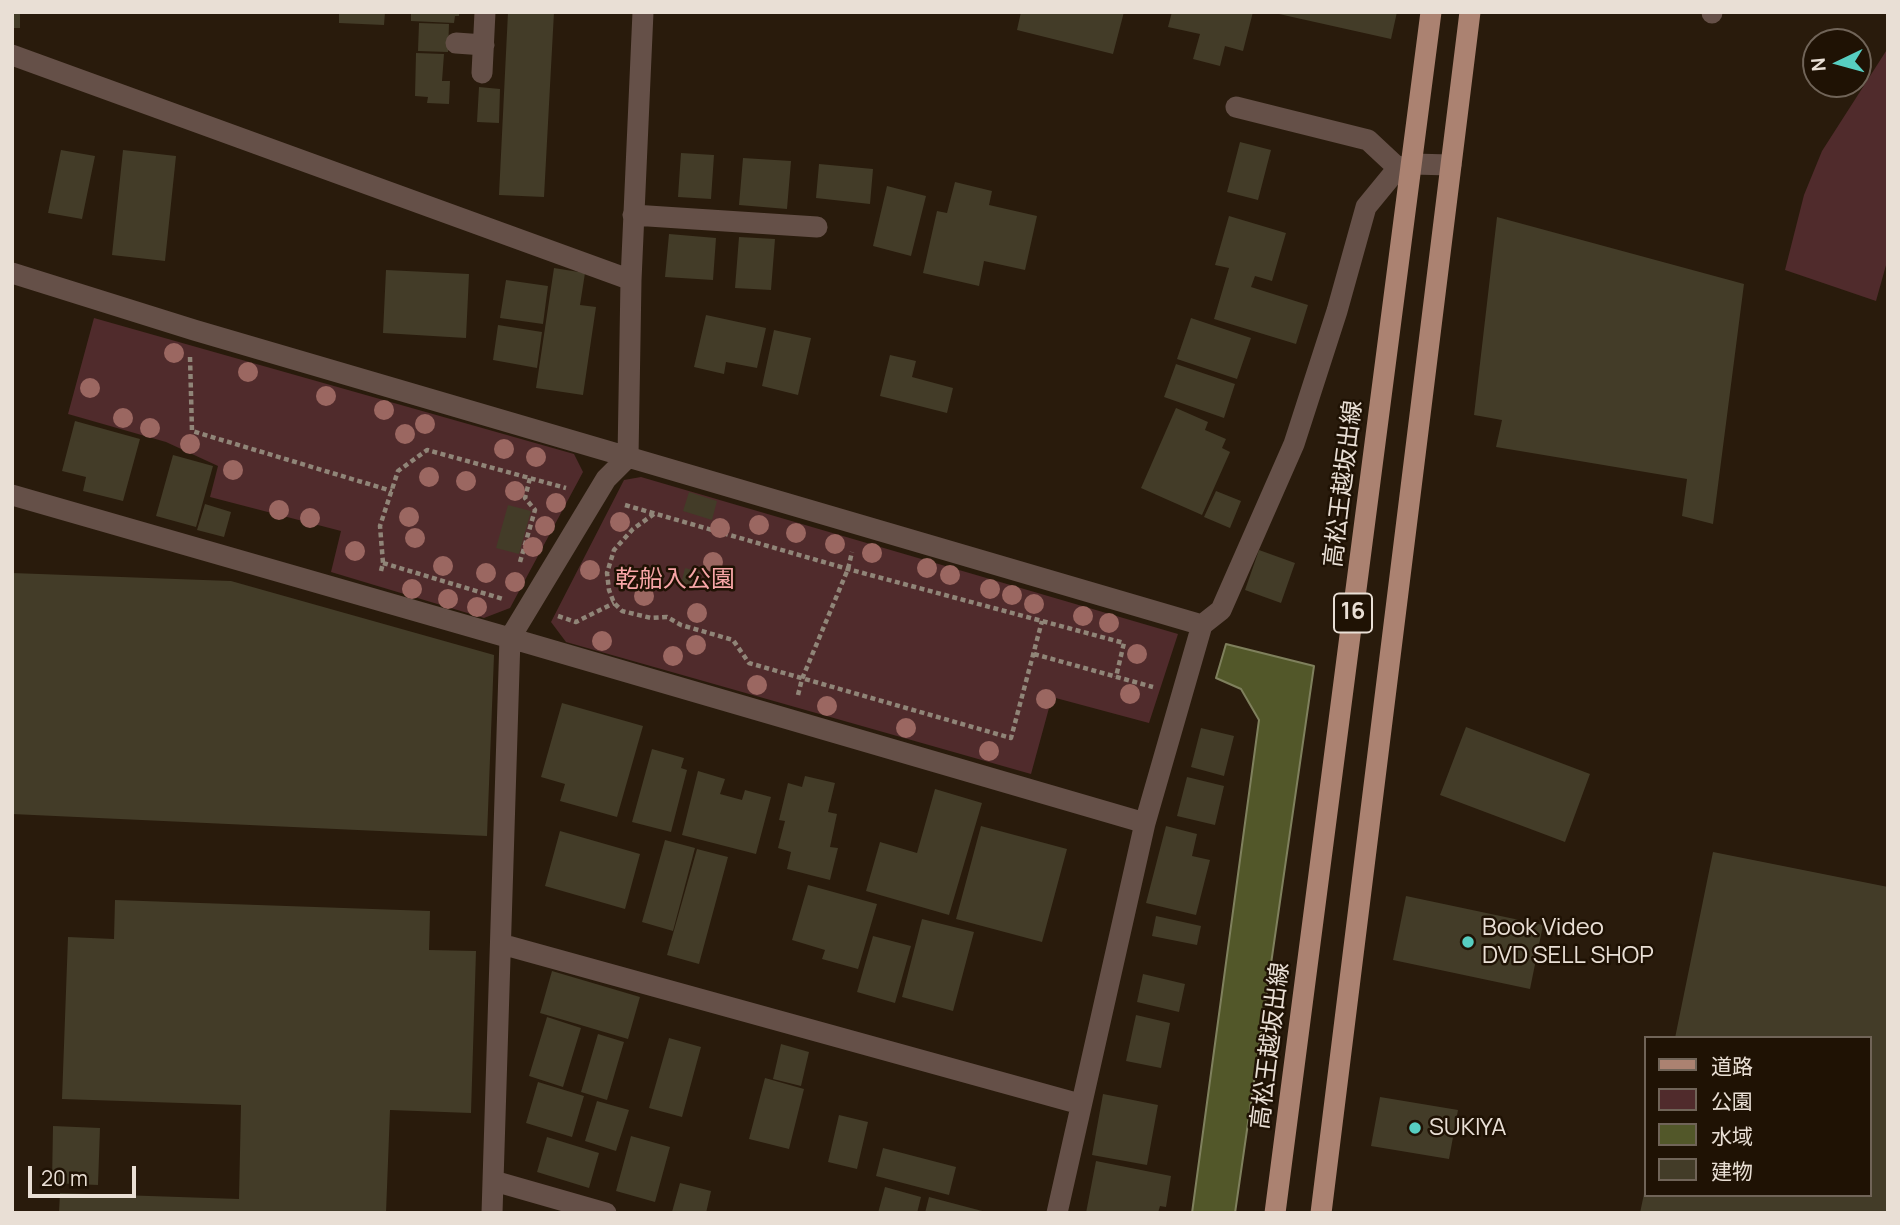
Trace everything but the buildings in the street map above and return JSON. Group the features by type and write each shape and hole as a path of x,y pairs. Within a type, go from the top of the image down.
{"main road":[{"name":"高松王越坂出線","path":"1275,1213 1405,166 1431,12"},
{"name":"16","path":"1321,1213 1470,12"}],"street":[{"path":"482,73 485,12"},
{"path":"492,1213 510,638 606,479 628,457 631,280 643,12"},
{"path":"456,43 484,45"},
{"path":"12,55 631,280"},
{"path":"1236,107 1368,140 1405,166 1451,165"},
{"path":"1056,1213 1145,822 1202,625 1221,610 1294,444 1338,311 1366,207 1405,166"},
{"path":"634,215 817,227"},
{"path":"12,272 194,330 1202,625"},
{"path":"12,495 1145,822"},
{"path":"501,944 1080,1104"},
{"path":"494,1181 606,1213"}],"path":[{"path":"194,330 190,349 192,431 392,491"},
{"path":"383,563 380,526 398,471 428,450 848,569 1124,643 1116,677"},
{"path":"516,574 535,510 525,498 530,478"},
{"path":"654,514 632,528 614,550 607,573 609,590 614,603 622,611 651,618 667,617 681,625 733,640 749,663 1011,738 1042,621"},
{"path":"792,720 802,679 848,569 860,525"},
{"path":"1033,654 1181,695"}],"green space":[{"path":"1888,48 1888,258 1876,301 1785,270 1804,195 1822,151 1856,98 1872,98 1872,73"},
{"name":"乾船入公園","path":"94,318 574,454 583,472 510,608 484,618 331,572 341,531 210,497 218,466 166,442 68,414"},
{"name":"乾船入公園","path":"641,477 1178,634 1149,723 1052,697 1031,774 566,642 551,622 624,480"}],"water":[{"path":"1226,644 1314,666 1235,1213 1192,1213 1259,720 1241,689 1216,678"}],"place":[{"name":"Book Video DVD SELL SHOP","path":"1468,942"},
{"name":"SUKIYA","path":"1415,1128"}]}
